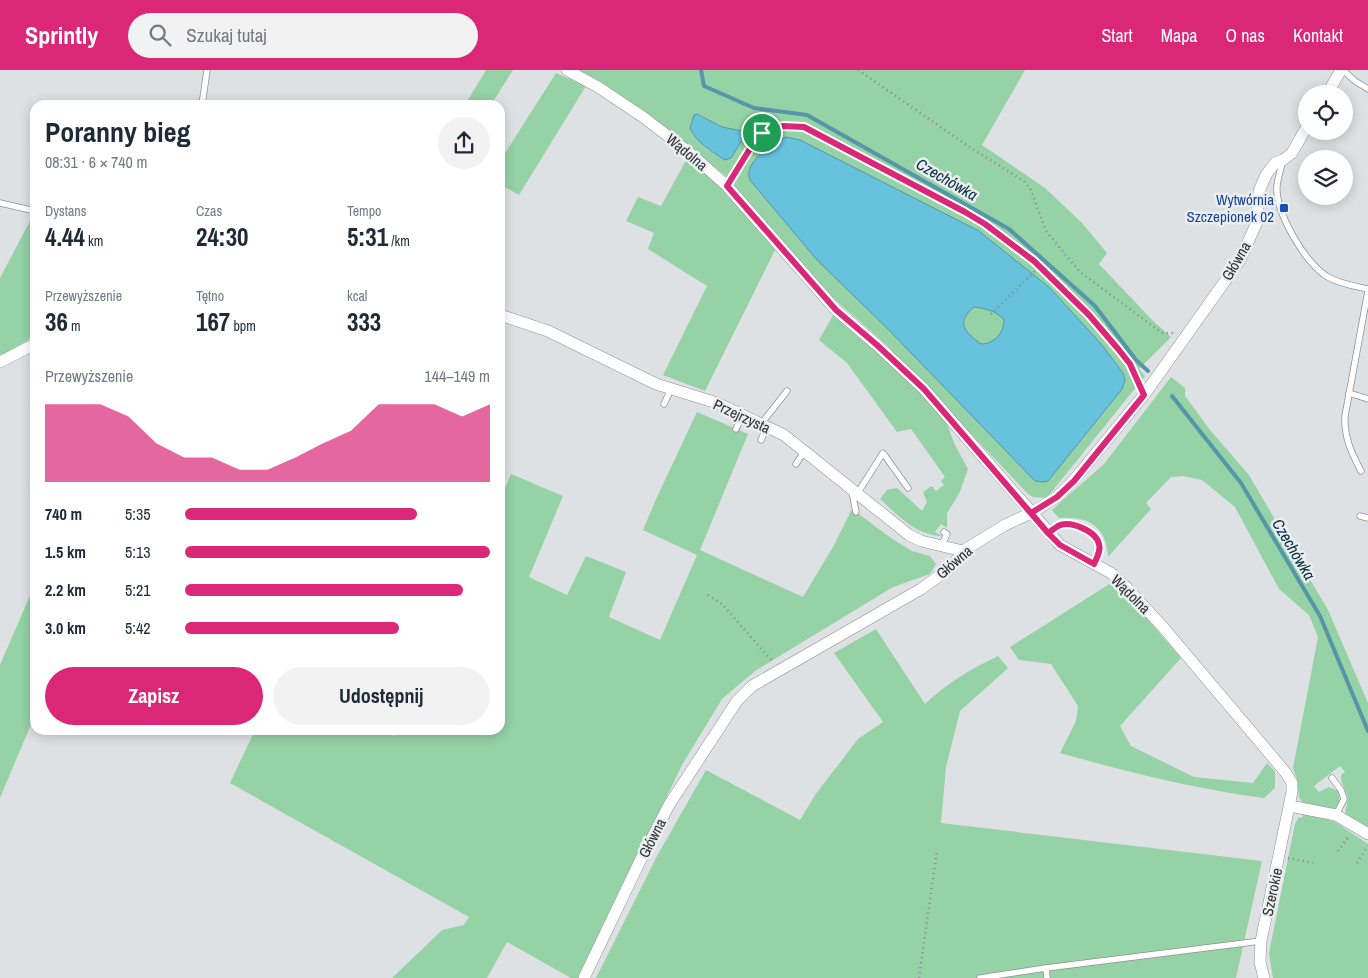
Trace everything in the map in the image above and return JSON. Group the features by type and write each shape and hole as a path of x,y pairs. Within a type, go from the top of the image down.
{"street":[{"name":"Wądolna","path":"567,70 598,87 644,117 690,153 727,186 836,310 924,389 1048,533 1060,545 1111,573 1133,594 1290,778 1292,788 1290,806"},
{"path":"1333,85 1342,70"},
{"name":"Główna","path":"584,978 669,805 737,700 752,686 921,588 950,567 963,551 1005,525 1031,513 1057,497 1074,481 1144,395 1240,260 1257,222 1258,191 1275,163 1284,160 1292,153 1299,140"},
{"name":"Przejrzysta","path":"505,317 548,331 656,384 717,403 784,435 909,535 921,541 963,551"},
{"path":"0,362 30,347"},
{"path":"1290,806 1336,815 1368,834"},
{"name":"Szerokie","path":"1264,978 1260,962 1261,941 1290,806"}],"lane":[{"path":"203,100 207,70"},
{"path":"1342,70 1368,89"},
{"path":"1284,160 1277,187 1286,224 1291,233 1314,267 1326,277 1342,284 1368,290 1345,416 1344,432 1354,459 1361,471"},
{"path":"0,203 30,210"},
{"path":"664,404 671,389"},
{"path":"761,440 764,426 787,391"},
{"path":"1349,393 1368,399"},
{"path":"736,429 742,415"},
{"path":"796,464 804,452"},
{"path":"856,512 855,492 883,453 908,488"},
{"path":"1360,516 1368,518"},
{"path":"1048,533 1059,525 1072,524 1094,536 1099,544 1099,553 1094,564"},
{"path":"941,546 947,534 944,532"},
{"path":"1332,778 1341,790 1344,799 1336,815"},
{"path":"980,978 1261,941"},
{"path":"1046,968 1047,978"}],"path":[{"path":"858,70 971,148 1024,181 1031,190 1046,231 1080,272 1162,333 1189,332"},
{"path":"727,186 762,133 783,126 804,127 965,212 985,224 1040,266 1089,315 1119,350 1130,364 1144,395"},
{"path":"991,314 1040,266"},
{"path":"708,595 722,604 779,670"},
{"path":"1338,851 1355,826"},
{"path":"1357,863 1368,846"},
{"path":"919,978 937,850"},
{"path":"1287,857 1313,863"}],"green space":[{"path":"486,70 513,70 494,100 468,100"},
{"path":"577,70 1025,70 982,145 1045,188 1082,223 1107,253 1099,264 1153,321 1171,337 1139,369 1145,376 1050,494 1045,498 1033,497 1028,494 888,346 834,299 725,175 664,126 600,81","holes":["697,114 722,127 736,131 731,158 725,160 707,149"]},
{"path":"556,73 586,86 519,195 505,187 505,153"},
{"path":"690,153 778,244 705,391 663,375 707,286 648,249 654,233 626,221 638,197 661,206"},
{"path":"30,221 30,339 0,356 0,278"},
{"path":"836,310 942,411 955,445 968,469 959,494 947,513 947,528 941,524 935,532 942,536 932,535 916,528 901,518 880,499 887,490 897,488 922,511 927,502 923,492 932,486 936,491 944,485 941,481 945,477 911,429 897,432 847,363 819,340"},
{"path":"1171,377 1185,388 1185,396 1210,430 1249,475 1328,610 1368,703 1368,829 1345,814 1348,797 1341,780 1341,775 1345,772 1340,766 1314,786 1319,792 1329,787 1338,791 1340,802 1335,808 1330,809 1302,802 1299,797 1297,779 1293,768 1318,637 1309,615 1279,589 1235,507 1202,480 1183,476 1171,477 1146,503 1151,509 1108,557 1104,538 1094,525 1079,519 1059,518 1052,510 1104,464"},
{"path":"697,412 748,434 700,550 803,597 833,547 852,509 912,551 930,556 936,564 930,574 893,587 755,671 722,699 682,765 579,978 571,978 507,942 487,978 392,978 442,930 464,925 469,917 230,783 253,735 505,735 505,488 511,474 563,496 529,577 567,595 586,556 626,572 609,617 660,640 697,555 643,530"},
{"path":"1111,583 1143,614 1181,658 1120,726 1131,746 1194,777 1253,783 1267,763 1275,771 1275,788 1264,798 1212,790 1161,779 1060,753 1076,721 1078,706 1051,664 1019,660 1010,647"},
{"path":"30,596 30,727 0,798 0,665"},
{"path":"876,629 925,704 960,677 998,656 1008,668 960,711 946,767 941,823 1262,861 1236,978 596,978 657,856 706,770 800,820 815,795 858,739 883,722 834,653"},
{"path":"1302,814 1335,822 1368,844 1368,978 1273,978 1269,954 1295,824 1298,818 1303,817"}],"water":[{"path":"697,114 722,127 747,132 731,158 725,160 696,138 690,128 694,115"},
{"path":"786,137 800,140 979,231 1050,288 1102,345 1123,373 1125,380 1122,389 1048,481 1035,481 887,328 817,260 750,180 749,173 754,161","holes":["974,307 994,312 1004,320 1000,333 994,340 986,344 981,344 975,340 964,327 965,318"]}],"waterway":[{"name":"Czechówka","path":"701,70 704,86 754,108 807,115 1009,229 1095,306 1136,360 1148,371"},
{"name":"Czechówka","path":"1172,396 1241,483 1320,616 1368,731"}],"place":[{"name":"Wytwórnia Szczepionek 02","path":"1284,208"}],"route":[{"path":"762,133 727,186 836,310 924,389 1048,533 1060,545 1094,564 1099,553 1099,544 1094,536 1072,524 1059,525 1048,533 1031,513 1057,497 1074,481 1144,395 1130,364 1089,315 1055,280 1034,261 985,224 804,127 783,126 762,133"}]}
